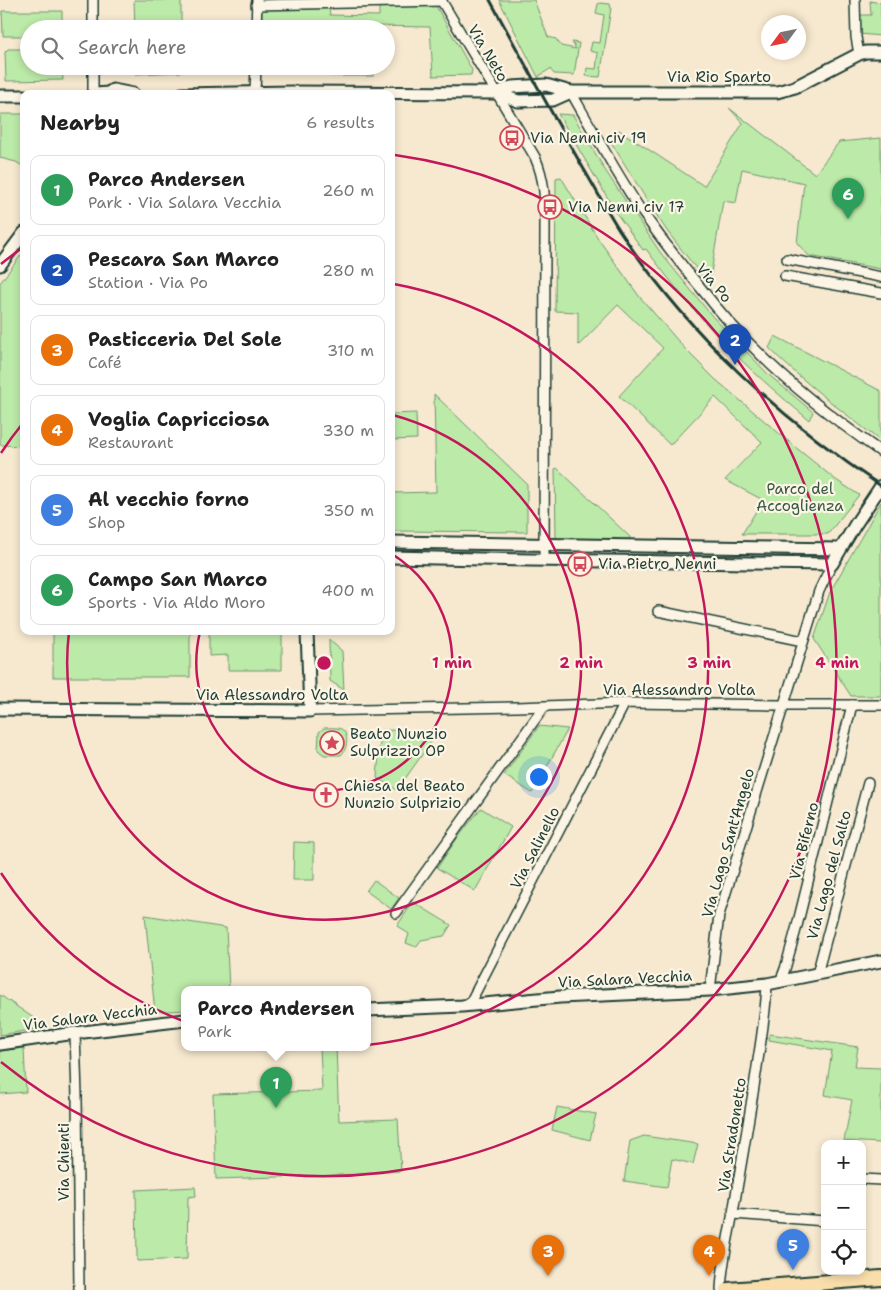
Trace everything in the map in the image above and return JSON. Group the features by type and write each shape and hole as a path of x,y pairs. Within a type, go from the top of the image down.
{"main road":[{"path":"728,1290 881,1278"}],"street":[{"path":"93,0 93,20"},
{"path":"256,20 256,2 442,0"},
{"name":"Via Neto","path":"442,0 496,93"},
{"path":"856,0 856,37 859,54 881,52"},
{"name":"Via Rio Sparto","path":"395,93 496,93 512,87 546,85 571,92 778,92 794,88 859,54"},
{"path":"96,75 104,90"},
{"path":"256,75 256,90"},
{"name":"Via Po","path":"571,92 611,163 641,210 667,246 721,313 758,353 789,381 842,425 881,452"},
{"path":"496,93 535,157 540,167 544,186 544,560"},
{"path":"0,96 20,96"},
{"path":"0,265 20,238"},
{"path":"787,259 881,277"},
{"path":"785,276 881,293"},
{"path":"783,705 819,591 854,525 881,486"},
{"path":"395,542 840,549"},
{"path":"395,557 832,564"},
{"path":"658,611 803,642"},
{"path":"307,635 310,711"},
{"name":"Via Alessandro Volta","path":"0,709 310,711 544,707 625,703 881,705"},
{"name":"Via Salinello","path":"468,1005 625,703"},
{"name":"Via Lago Sant'Angelo","path":"710,990 719,915 783,705"},
{"name":"Via Biferno","path":"780,982 797,926 852,705"},
{"path":"396,913 544,707"},
{"name":"Via Lago del Salto","path":"817,974 868,783"},
{"name":"Via Salara Vecchia","path":"371,1010 468,1005 560,997 710,990 780,982 881,961"},
{"name":"Via Stradonetto","path":"722,1290 725,1250 733,1214 755,1083 765,1013 767,984"},
{"name":"Via Salara Vecchia","path":"0,1044 181,1021"},
{"name":"Via Chienti","path":"75,1034 78,1290"},
{"path":"866,1179 881,1180"},
{"path":"733,1214 821,1220"}],"green space":[{"path":"134,0 181,0 181,20 135,20"},
{"path":"499,0 534,0 548,37 556,39 561,46 576,49 572,42 579,43 574,75 554,74 550,69 539,76 539,79"},
{"path":"870,1 881,3 881,36 859,34 858,15 871,15"},
{"path":"600,3 610,4 611,8 600,77 586,76 587,68 596,69 598,53 590,51 592,42 600,43 604,15 596,13"},
{"path":"436,6 472,70 471,75 433,76 430,27 395,26 395,20 259,20 259,7 329,7 330,15 379,16 379,7"},
{"path":"2,11 62,11 62,20 20,20 20,36 3,36"},
{"path":"8,49 20,49 20,75 63,75 63,80 6,81 5,52"},
{"path":"331,75 373,75 373,76"},
{"path":"729,108 815,174 839,142 881,138 881,269 809,256 797,243 804,183 742,169 736,203 723,201 709,285 667,231 611,142 619,130 704,186 743,123"},
{"path":"0,114 20,114 20,164 0,158"},
{"path":"558,114 573,115 605,170 660,252 712,316 769,375 813,412 809,420 721,340 646,249 643,250 617,214"},
{"name":"Parco del Accoglienza","path":"561,177 599,240 639,296 686,350 715,379 794,446 836,480 859,495 828,534 742,534 763,500 725,480 762,442 715,397 670,445 619,396 663,348 618,305 578,344 578,312 555,311 556,178"},
{"path":"20,256 20,446 0,445 0,283"},
{"path":"775,336 881,391 881,440 822,396 769,348"},
{"path":"434,394 527,484 527,532 395,531 395,493 436,492"},
{"path":"416,413 417,439 395,440 395,414"},
{"path":"557,468 630,537 629,540 556,539 555,469"},
{"path":"881,502 881,696 851,696 814,639 830,592"},
{"path":"53,635 190,635 190,677 53,677"},
{"path":"209,635 282,635 282,670 228,670 228,655 209,656"},
{"path":"329,640 342,651 344,690 330,681"},
{"path":"539,726 568,729 532,793 504,775"},
{"path":"324,728 341,729 346,734 347,742 341,755 324,755 318,750 319,732"},
{"path":"381,730 439,731 397,790 377,778"},
{"path":"481,808 511,827 475,891 437,868"},
{"path":"294,842 314,843 314,880 293,880"},
{"path":"374,880 399,898 391,909 366,891"},
{"path":"413,902 451,925 444,936 421,940 416,947 406,943 409,934 397,926"},
{"path":"145,915 226,928 229,986 181,986 181,1010 155,1012"},
{"path":"0,995 35,1019 37,1029 0,1035"},
{"path":"770,1034 858,1047 855,1067 881,1068 881,1143 866,1142 866,1140 844,1140 852,1100 825,1095 832,1051 769,1040"},
{"path":"24,1048 26,1092 0,1094 0,1051"},
{"path":"320,1051 336,1051 339,1121 398,1119 401,1171 216,1179 213,1094 322,1091"},
{"path":"557,1107 596,1114 590,1140 552,1130"},
{"path":"644,1136 698,1144 693,1164 672,1159 667,1187 624,1181 630,1141"},
{"path":"195,1187 196,1196 188,1197 187,1259 137,1261 136,1190"}],"railway":[{"path":"490,0 613,220 648,271 676,306 739,373 773,404 808,433 881,486"}],"place":[{"name":"Via Nenni civ 19","path":"512,138"},
{"name":"Via Nenni civ 17","path":"550,207"},
{"name":"Campo San Marco","path":"848,219"},
{"name":"Pescara San Marco","path":"735,365"},
{"name":"Via Pietro Nenni","path":"580,564"},
{"name":"Beato Nunzio Sulprizzio OP","path":"332,743"},
{"name":"Chiesa del Beato Nunzio Sulprizio","path":"326,795"},
{"name":"Parco Andersen","path":"276,1108"},
{"name":"Al vecchio forno","path":"793,1270"},
{"name":"Pasticceria Del Sole","path":"548,1276"},
{"name":"Voglia Capricciosa","path":"709,1276"}]}
